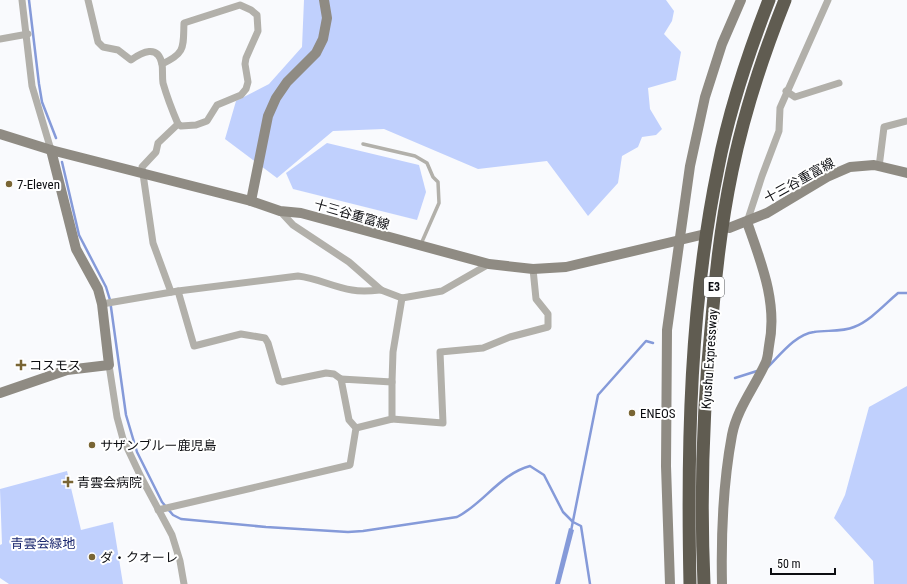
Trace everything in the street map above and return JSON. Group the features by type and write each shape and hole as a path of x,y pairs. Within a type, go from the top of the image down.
{"highway":[{"name":"Kyushu Expressway","path":"690,584 689,471 691,399 696,328 709,216 729,119 745,67 769,0"},
{"name":"Kyushu Expressway","path":"704,584 703,466 705,398 715,279 723,220 732,170 743,124 760,68 785,0"}],"street":[{"path":"22,0 28,34 32,86 51,150 76,249 98,289 102,304 116,417 123,439 172,535 178,550 184,584"},
{"path":"88,0 98,42 104,47 118,50 131,60 141,52 152,52 157,54 162,64 162,77 178,124"},
{"path":"251,201 268,116 276,98 287,82 316,53 323,39 327,18 324,0"},
{"path":"670,584 667,525 667,330 690,166 705,97 722,44 741,0"},
{"path":"722,584 722,532 732,435 739,412 766,362 773,325 772,307 764,270 747,222 779,131 780,108 786,91 828,0"},
{"path":"162,64 176,58 180,54 183,48 184,23 241,3 257,15 258,31 246,58 246,89 241,95 217,105 207,121 196,125 181,126 178,124"},
{"path":"0,39 28,34"},
{"path":"786,91 795,96 840,82"},
{"path":"880,167 884,127 907,121"},
{"path":"178,124 158,143 156,152 142,167 153,243 174,292 194,346 241,334 265,338 268,343 279,381 282,382 326,373 334,374 341,379 392,382"},
{"name":"十三谷重富線","path":"0,134 51,150 143,175 251,201 280,211 301,213 489,264 533,269 566,267 701,235"},
{"name":"十三谷重富線","path":"729,228 767,213 827,177 850,167 880,167 907,173"},
{"path":"280,211 293,224 349,262 381,290 402,298 442,291 489,264"},
{"path":"356,428 392,419 443,423 440,352 483,348 510,337 548,327 548,314 536,299 533,269"},
{"path":"102,304 174,292 298,276 312,277 352,290 364,292 381,290"},
{"path":"392,419 393,352 402,298"},
{"path":"0,393 67,370 109,365"},
{"path":"341,379 349,420 356,428"},
{"path":"160,510 350,465 356,428"}],"lane":[{"path":"363,144 414,156 427,163 433,177 438,182 439,203 420,246"}],"green space":[{"path":"304,0 666,0 674,11 672,21 664,34 681,52 676,80 648,88 650,109 662,129 656,135 642,137 638,147 622,156 618,183 588,216 547,161 478,169 384,129 333,131 277,178 225,139 236,101 269,84 302,47"},
{"path":"327,143 419,165 426,192 417,220 293,189 286,173"},
{"path":"907,386 907,584 874,584 873,561 834,518 845,495 869,407"},
{"name":"青雲会緑地","path":"67,471 81,530 113,522 123,584 9,584 0,578 0,545 2,544 0,489"}],"shaded area":[{"path":"569,528 574,530 560,584 555,584"}],"waterway":[{"path":"29,0 42,102 56,138"},
{"path":"62,162 79,235 106,287 110,300 126,415 137,452 162,502 173,515 181,519 266,527 348,532 363,531 457,517 475,505 501,482 519,470 530,466 544,475 563,512 573,522 581,526 590,584"},
{"path":"768,367 789,346 801,337 814,332 849,329 854,327 872,317 898,293 907,293"},
{"path":"571,531 598,395 646,341 653,343"},
{"path":"735,378 757,371"}],"place":[{"name":"7-Eleven","path":"9,184"},
{"name":"コスモス","path":"21,365"},
{"name":"ENEOS","path":"632,413"},
{"name":"サザンブルー鹿児島","path":"92,445"},
{"name":"青雲会病院","path":"68,482"},
{"name":"ダ・クオーレ","path":"92,557"}]}
